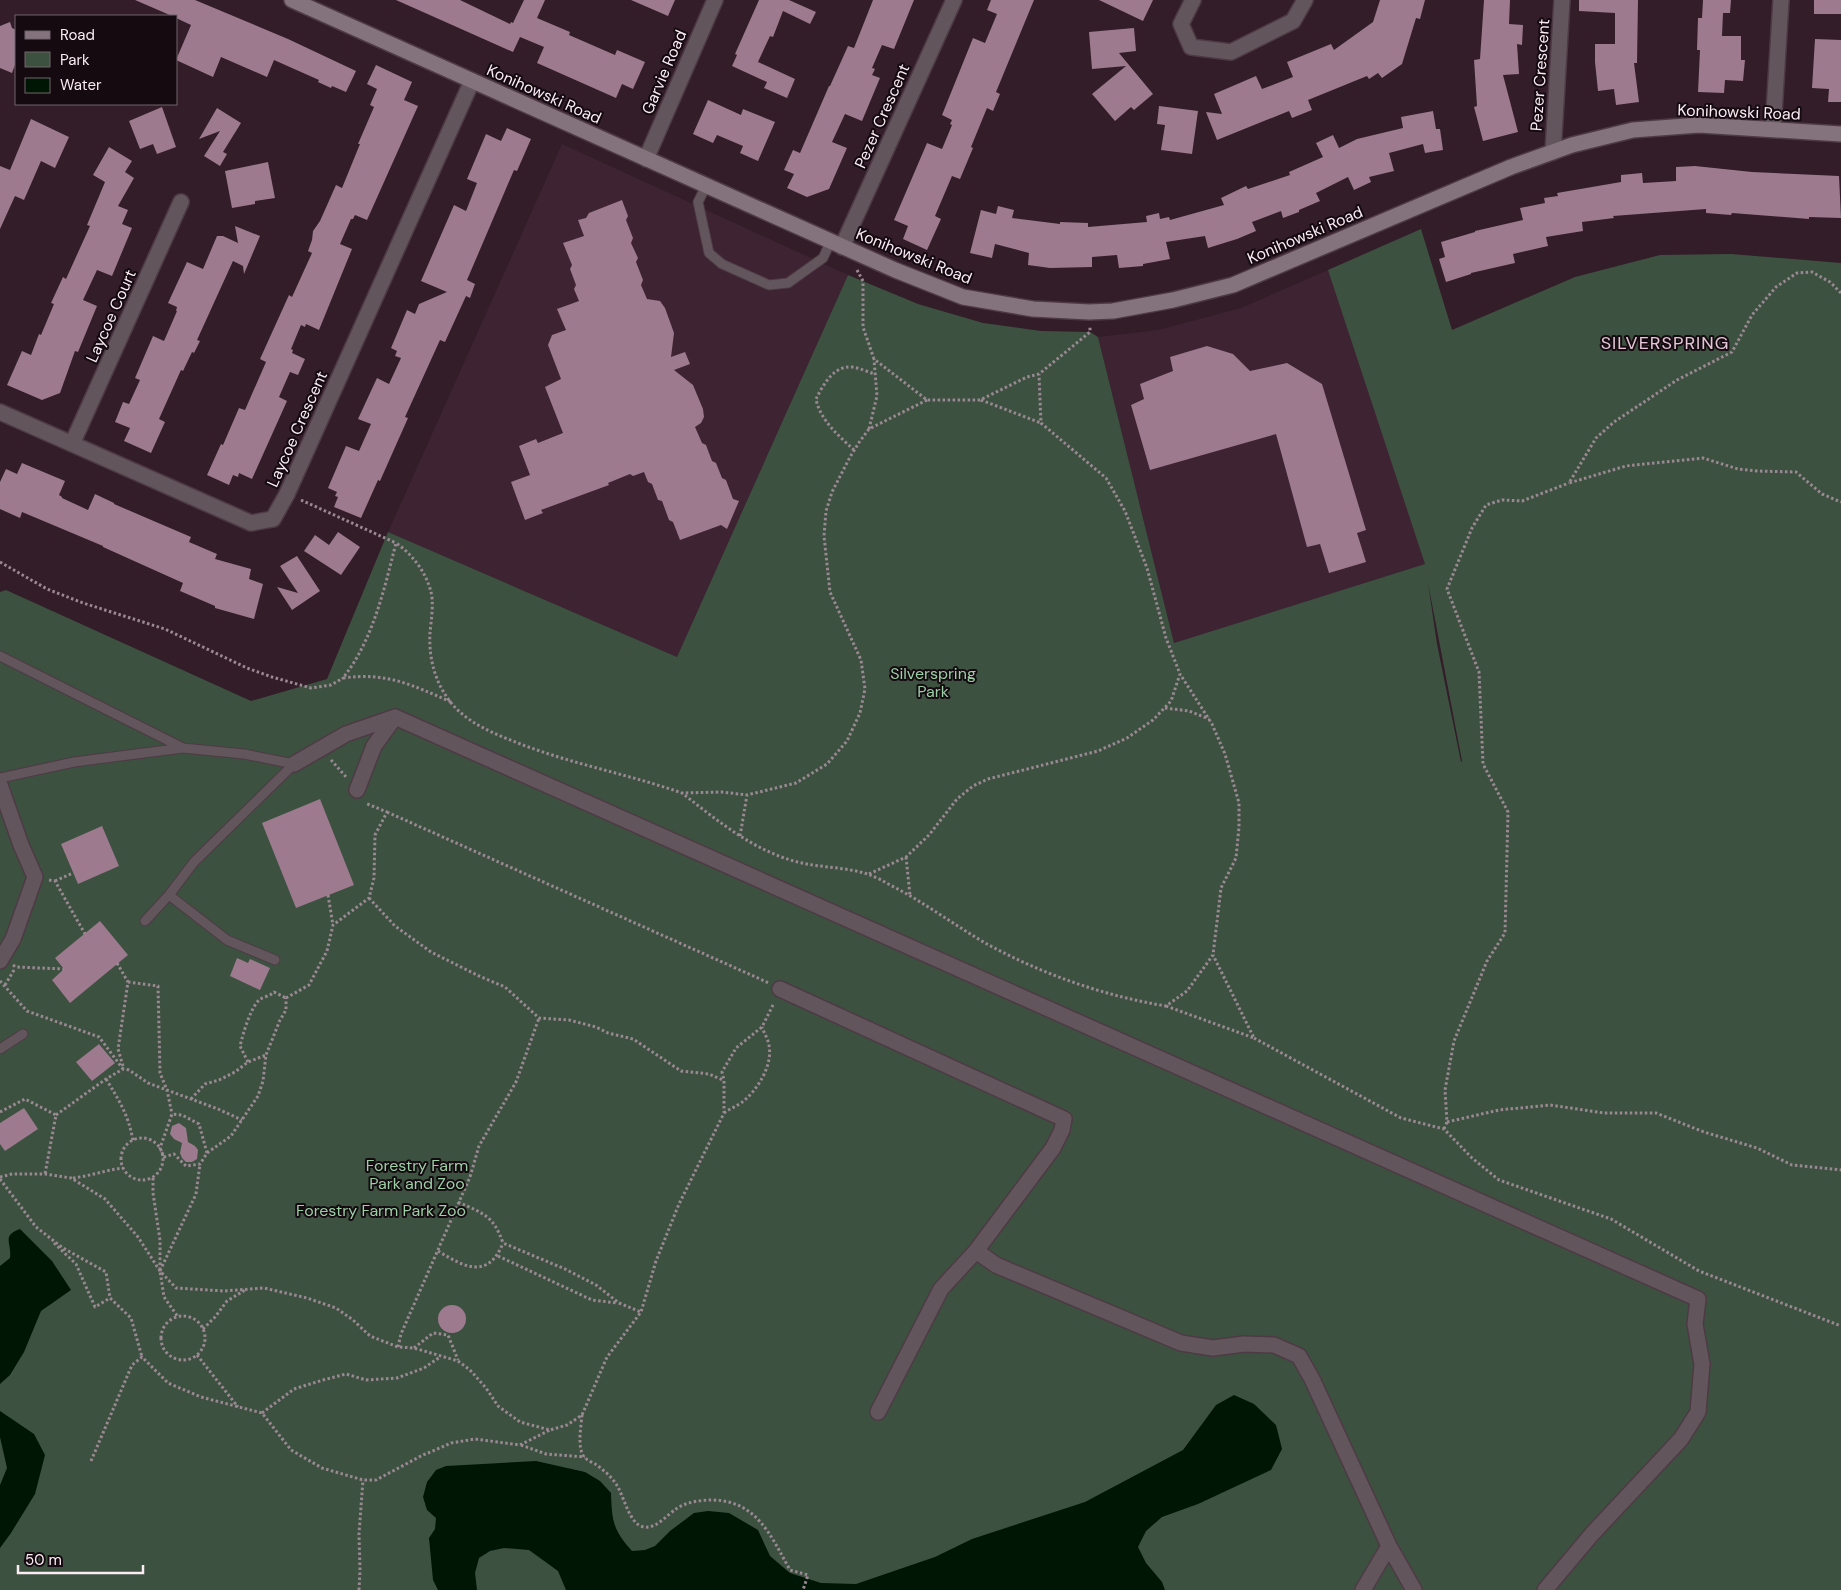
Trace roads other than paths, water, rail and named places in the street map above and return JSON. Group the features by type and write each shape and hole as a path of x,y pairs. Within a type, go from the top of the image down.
{"street":[{"name":"Konihowski Road","path":"292,0 836,244 964,297 1033,309 1089,312 1112,311 1173,300 1233,285 1511,167 1572,145 1633,130 1699,125 1773,128 1841,134"},
{"name":"Garvie Road","path":"646,159 714,0"},
{"name":"Pezer Crescent","path":"836,244 954,0"},
{"path":"1193,0 1181,24 1191,47 1231,52 1293,21 1305,0"},
{"name":"Pezer Crescent","path":"1553,152 1562,0"},
{"path":"1773,128 1781,0"},
{"name":"Laycoe Crescent","path":"0,412 250,523 273,519 287,494 472,81"},
{"name":"Laycoe Court","path":"72,444 181,202"},
{"path":"356,790 374,746 395,717"},
{"path":"294,764 346,734 395,717 1698,1299 1695,1324 1702,1364 1698,1412 1681,1439 1592,1534 1545,1590"},
{"path":"0,785 21,846 35,877 13,939 1,959"},
{"path":"780,989 1064,1119 1062,1130 1053,1148 976,1251 942,1289 924,1327 878,1412"},
{"path":"976,1251 1003,1268 1180,1343 1213,1348 1244,1344 1274,1345 1298,1356 1312,1379 1389,1546 1414,1590"},
{"path":"1364,1590 1389,1546"}],"lane":[{"path":"706,186 698,202 709,253 722,264 769,285 788,283 823,258 836,244"},
{"path":"0,656 183,748"},
{"path":"0,778 74,762 183,748 244,754 294,764"},
{"path":"145,921 169,895 194,862 294,764"},
{"path":"169,895 227,940 275,960"},
{"path":"0,1049 23,1034"}],"water":[{"path":"20,1229 52,1261 71,1290 41,1311 24,1352 10,1375 0,1384 0,1266 10,1258 9,1237"},
{"path":"1234,1395 1254,1404 1276,1425 1282,1449 1271,1470 1198,1504 1162,1517 1146,1531 1138,1547 1146,1563 1162,1582 1165,1590 566,1590 558,1571 529,1550 504,1548 490,1551 479,1558 475,1573 477,1590 438,1590 433,1580 429,1538 435,1529 436,1518 427,1510 423,1497 427,1482 436,1470 446,1466 536,1461 585,1472 600,1481 611,1493 613,1518 617,1531 632,1551 645,1550 655,1546 670,1531 694,1513 708,1511 729,1513 758,1530 770,1556 790,1573 821,1583 856,1584 935,1557 972,1539 1085,1502 1183,1450 1216,1405"},
{"path":"0,1411 34,1434 45,1455 35,1494 0,1548 0,1485 7,1468 0,1437"}],"district":[{"name":"SILVERSPRING","path":"1665,343"}],"park label":[{"name":"Silverspring Park","path":"933,682"},
{"name":"Forestry Farm Park and Zoo","path":"417,1174"},
{"name":"Forestry Farm Park Zoo","path":"381,1210"}]}
